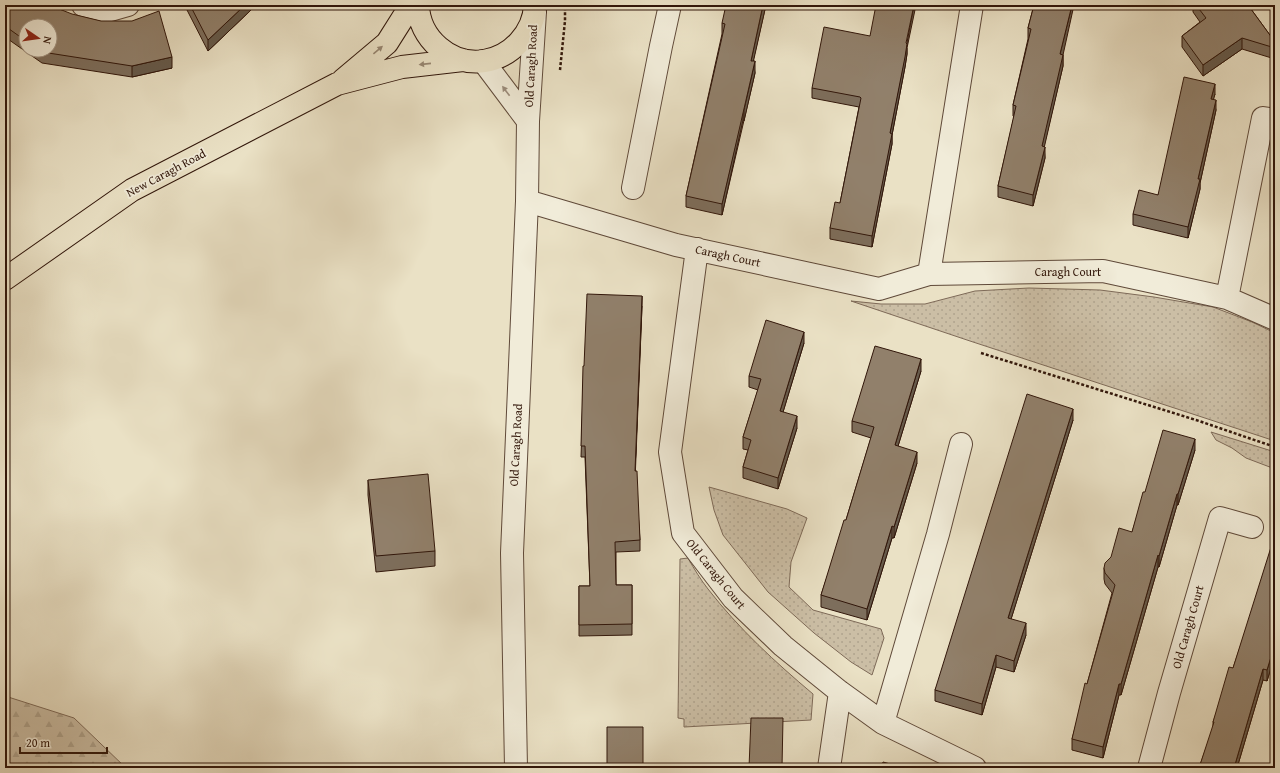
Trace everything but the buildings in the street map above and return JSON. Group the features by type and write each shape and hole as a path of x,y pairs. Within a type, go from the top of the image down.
{"main road":[{"name":"New Caragh Road","path":"5,279 132,190 337,84 387,43 411,5"},
{"path":"418,5 418,12 423,29 433,43 447,54 473,61"},
{"name":"New Caragh Road","path":"337,84 402,67 473,61 502,56 518,44 530,29 535,7"}],"street":[{"path":"83,5 108,11 128,5"},
{"path":"633,188 670,5"},
{"path":"930,274 972,5"},
{"name":"Old Caragh Road","path":"516,768 512,553 527,201 528,121 535,7"},
{"name":"Old Caragh Road","path":"473,61 528,121"},
{"path":"1227,298 1263,118 1275,120"},
{"name":"Caragh Court","path":"527,201 676,245 879,289 930,274 1104,271 1227,298 1275,319"},
{"name":"Old Caragh Court","path":"697,249 670,452 683,533 733,598 783,646 840,692 883,724 975,768"},
{"path":"883,724 938,534 961,444"},
{"name":"Old Caragh Court","path":"1149,768 1169,693 1220,518 1252,527"},
{"path":"829,768 840,692"}],"path":[{"path":"981,353 1196,420 1275,447"}],"green space":[{"path":"1029,288 1100,290 1213,307 1252,322 1275,333 1275,441 851,301 881,304 925,304 975,291"},
{"path":"1211,432 1275,452 1275,469 1246,458 1232,448 1216,440"},
{"path":"709,487 787,509 807,518 791,562 789,587 813,610 881,629 884,638 872,675 851,662 814,633 768,592 723,535 714,510"},
{"path":"688,558 705,586 732,618 771,657 813,694 811,720 684,727 684,719 678,718 680,559"},
{"path":"5,696 74,718 126,768 5,768"}]}
